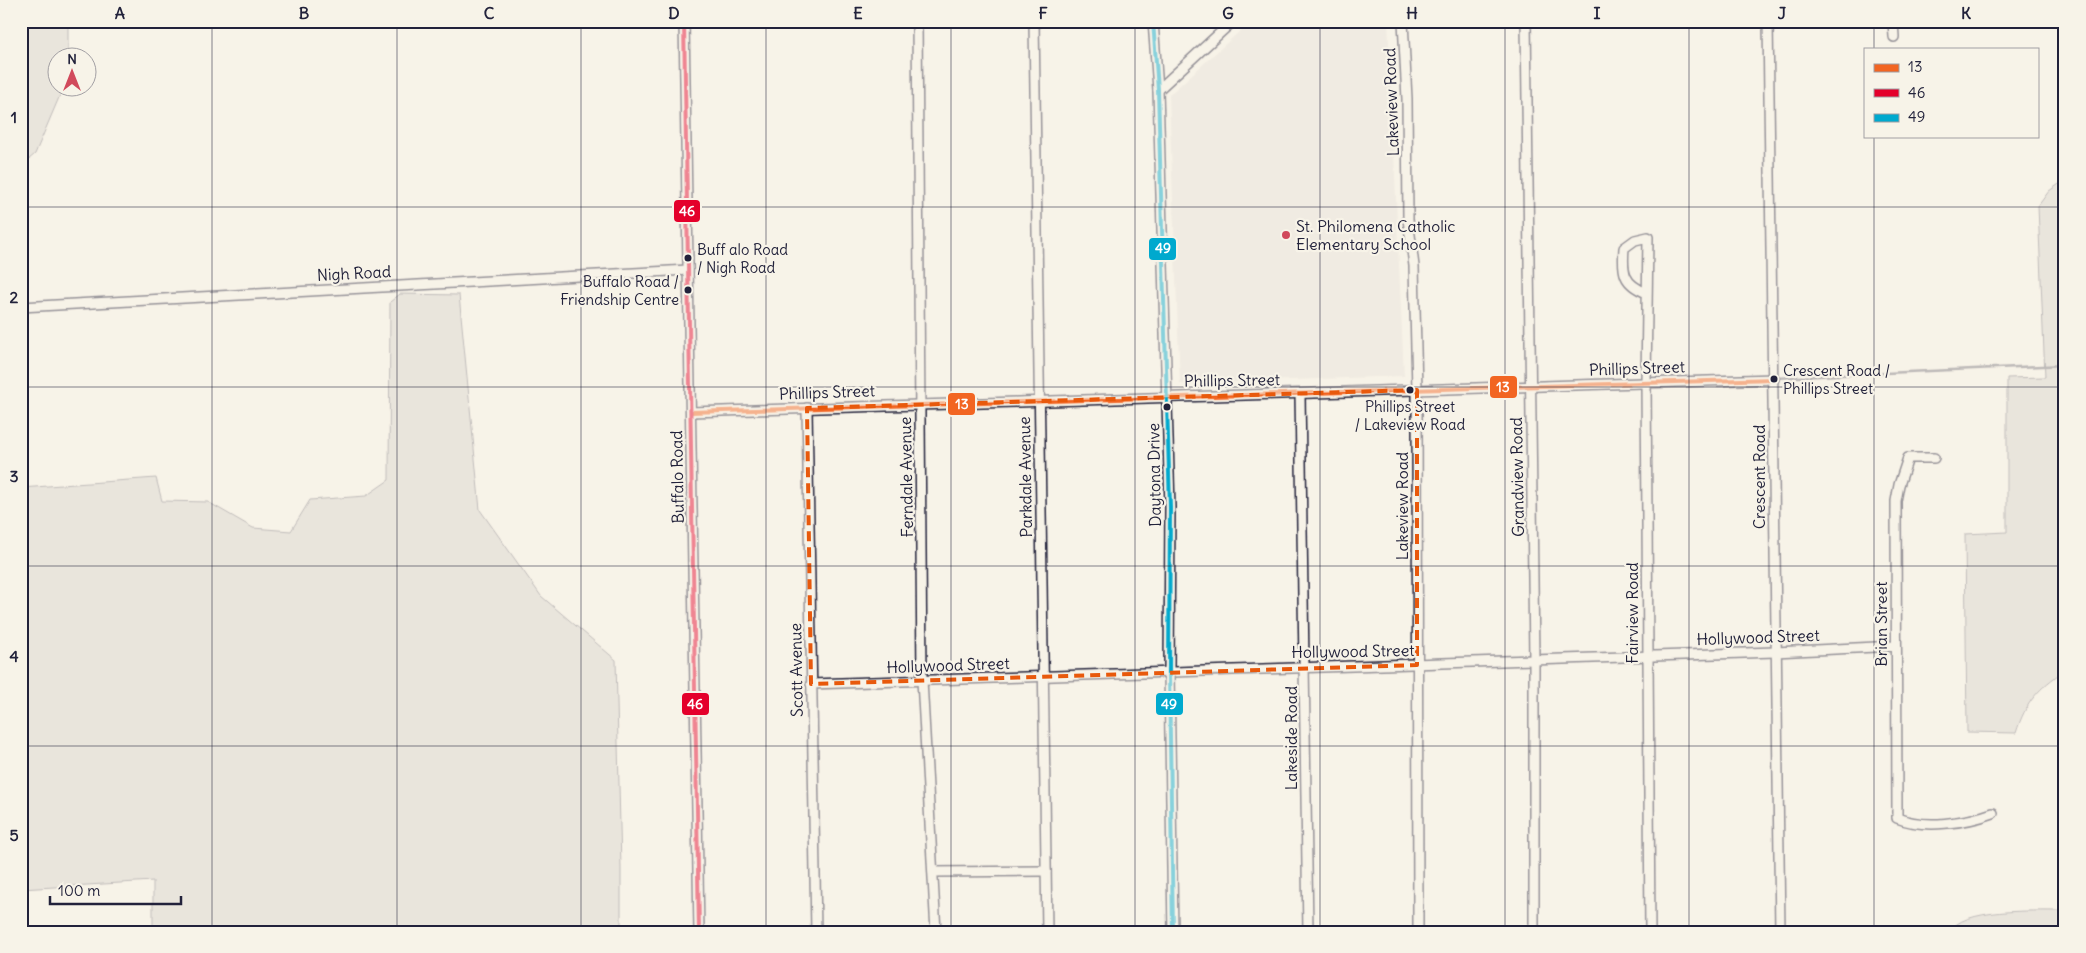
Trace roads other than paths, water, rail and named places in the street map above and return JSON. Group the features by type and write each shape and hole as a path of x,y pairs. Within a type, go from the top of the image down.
{"street":[{"name":"Buffalo Road","path":"684,21 699,932"},
{"name":"Ferndale Avenue","path":"917,21 922,680 936,932"},
{"name":"Parkdale Avenue","path":"1034,21 1047,932"},
{"name":"Daytona Drive","path":"1153,21 1158,90 1170,508 1168,672 1173,932"},
{"path":"1158,90 1233,21"},
{"name":"Lakeview Road","path":"1403,21 1407,99 1408,219 1414,266 1417,390 1418,932"},
{"name":"Grandview Road","path":"1526,21 1534,660 1534,932"},
{"name":"Crescent Road","path":"1768,21 1780,932"},
{"path":"1893,21 1894,36"},
{"name":"Fairview Road","path":"1647,293 1638,290 1628,281 1622,268 1624,248 1635,240 1648,238 1646,382 1650,932"},
{"name":"Nigh Road","path":"21,307 688,270"},
{"name":"Phillips Street","path":"691,412 1300,394 1774,376"},
{"name":"Lakeside Road","path":"1300,394 1308,932"},
{"name":"Scott Avenue","path":"807,408 810,684 816,932"},
{"name":"Brian Street","path":"1934,458 1908,458 1898,484 1896,501 1898,818 1922,824 1974,821 1993,813"},
{"name":"Hollywood Street","path":"810,684 1305,667 1417,665 1896,646"},
{"path":"933,872 1046,871"}],"waterway":[{"path":"1775,378 2065,365"}],"place":[{"name":"St. Philomena Catholic Elementary School","path":"1286,235"},
{"name":"Buff alo Road / Nigh Road","path":"688,258"},
{"name":"Buffalo Road / Friendship Centre","path":"688,290"},
{"name":"Crescent Road / Phillips Street","path":"1774,379"},
{"name":"Phillips Street / Lakeview Road","path":"1410,390"}]}
